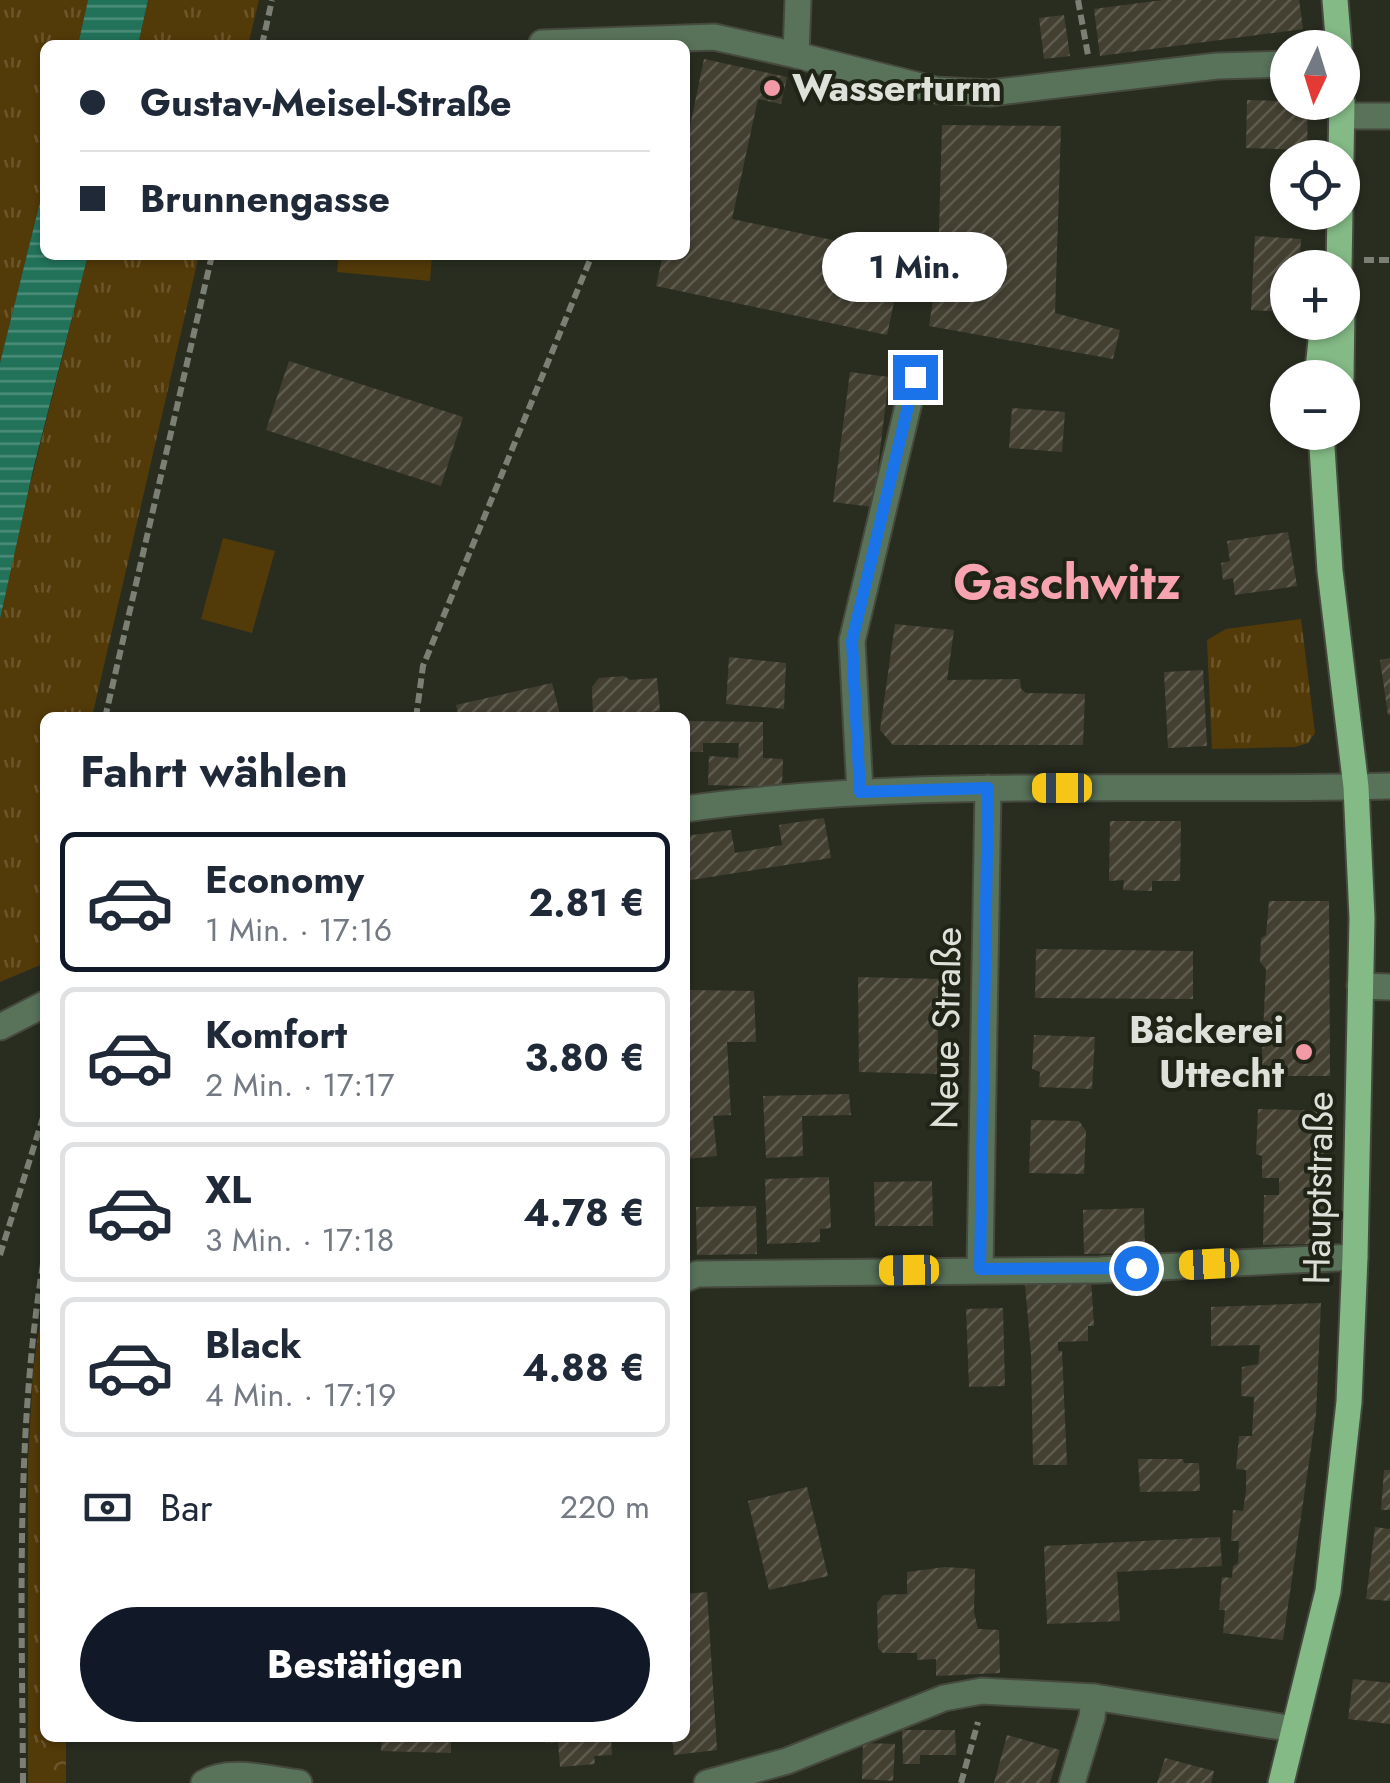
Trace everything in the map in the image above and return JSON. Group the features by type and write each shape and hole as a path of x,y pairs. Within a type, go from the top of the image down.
{"main road":[{"path":"1335,0 1338,30"},
{"name":"Hauptstraße","path":"1282,1783 1328,1591 1348,1402 1355,1257 1362,918 1356,787 1330,571 1323,450"},
{"name":"Hauptstraße","path":"1325,470 1330,450"}],"street":[{"path":"796,55 798,0"},
{"path":"611,40 714,37 936,90 990,93 1217,66 1270,65"},
{"path":"1360,112 1390,116"},
{"path":"860,792 852,641 915,377"},
{"path":"690,808 860,792 1390,786"},
{"name":"Neue Straße","path":"980,1269 988,788"},
{"path":"1360,986 1390,986"},
{"path":"9,1023 40,1007"},
{"path":"690,1276 1099,1270 1355,1257"},
{"path":"706,1783 787,1761 944,1698 982,1691 1094,1697 1294,1729"},
{"path":"1072,1783 1092,1718 1094,1697"},
{"path":"204,1783 211,1778 237,1776 299,1783"}],"path":[{"path":"263,40 272,0"},
{"path":"1078,0 1092,81"},
{"path":"106,712 211,260"},
{"path":"417,712 423,666 590,260"},
{"path":"0,1255 40,1127"},
{"path":"23,1783 22,1462 28,1372 40,1287"},
{"path":"960,1783 982,1708 982,1691"}],"green space":[{"path":"0,0 88,0 79,40 40,40 40,202 0,363"},
{"path":"148,0 259,0 249,40 139,40"},
{"path":"87,260 198,260 93,712 40,712 40,965 0,982 0,619"},
{"path":"338,260 432,260 430,281 337,272"},
{"path":"223,538 275,551 252,633 201,619"},
{"path":"1301,619 1315,733 1308,743 1295,747 1212,749 1207,640 1226,629"},
{"path":"40,1320 41,1783 28,1783 28,1461"},
{"path":"41,1742 66,1742 66,1783 41,1783"}],"shaded area":[{"path":"88,0 148,0 139,40 79,40"},
{"path":"40,202 40,260 87,260 0,619 0,363"}],"building":[{"path":"1163,0 1299,0 1303,29 1270,30 1270,33 1100,56 1094,9"},
{"path":"1064,15 1070,56 1044,59 1039,18"},
{"path":"704,59 787,77 781,104 758,99 732,219 904,255 887,335 656,286 662,260 690,260 690,126"},
{"path":"1247,100 1270,101 1270,120 1308,120 1307,140 1270,140 1270,149 1246,148"},
{"path":"942,125 1061,126 1055,313 1120,330 1113,359 929,326 938,267"},
{"path":"1255,236 1301,239 1300,250 1270,250 1270,311 1251,310"},
{"path":"289,361 463,417 441,486 266,430"},
{"path":"850,372 889,377 873,507 833,502"},
{"path":"1012,408 1065,412 1062,452 1009,448"},
{"path":"1288,532 1297,586 1235,595 1233,578 1223,580 1221,563 1230,561 1227,541"},
{"path":"895,624 954,630 947,680 1020,679 1021,689 1026,693 1085,694 1083,745 893,745 880,730"},
{"path":"729,657 786,663 784,709 726,704"},
{"path":"1390,658 1390,715 1388,715 1380,660"},
{"path":"1203,670 1207,746 1168,748 1164,672"},
{"path":"599,678 657,678 660,711 593,712 592,687"},
{"path":"552,683 559,712 458,712 456,705"},
{"path":"690,721 763,722 763,758 783,759 782,787 708,785 709,756 738,758 739,743 703,743 703,752 690,752"},
{"path":"824,818 831,858 690,880 690,835 731,830 735,853 782,845 779,825"},
{"path":"1110,821 1181,821 1180,881 1152,881 1152,891 1123,890 1124,880 1109,881"},
{"path":"1269,901 1329,901 1330,1076 1261,1076 1266,969 1260,962 1261,938 1266,935"},
{"path":"1036,949 1193,951 1193,999 1035,998"},
{"path":"858,977 939,979 937,1074 859,1072"},
{"path":"690,990 754,991 756,1042 727,1042 731,1115 713,1116 717,1156 690,1159"},
{"path":"1034,1035 1095,1037 1092,1089 1039,1087 1040,1072 1032,1069"},
{"path":"849,1094 851,1115 802,1116 803,1156 766,1158 763,1096"},
{"path":"1258,1109 1330,1111 1326,1232 1316,1244 1263,1245 1264,1195 1279,1195 1279,1178 1262,1178 1262,1156 1256,1154"},
{"path":"1031,1120 1079,1121 1086,1131 1084,1174 1029,1173"},
{"path":"829,1177 831,1228 820,1229 820,1242 767,1244 765,1179"},
{"path":"932,1181 933,1226 875,1226 874,1182"},
{"path":"756,1206 757,1254 697,1255 696,1207"},
{"path":"1144,1208 1145,1253 1084,1254 1083,1210"},
{"path":"1091,1280 1094,1326 1088,1326 1088,1341 1058,1342 1058,1351 1062,1351 1067,1465 1033,1465 1025,1284"},
{"path":"1321,1303 1316,1414 1283,1640 1223,1633 1225,1610 1219,1610 1222,1577 1232,1578 1233,1566 1238,1563 1239,1541 1231,1541 1233,1510 1243,1511 1246,1491 1246,1470 1236,1469 1239,1436 1252,1436 1254,1397 1241,1396 1242,1367 1258,1364 1260,1345 1211,1346 1211,1307"},
{"path":"1003,1308 1005,1386 969,1387 966,1309"},
{"path":"1138,1459 1199,1463 1200,1491 1140,1492"},
{"path":"1384,1470 1390,1470 1390,1510 1381,1510"},
{"path":"807,1487 828,1576 769,1590 748,1501"},
{"path":"1375,1527 1390,1529 1390,1601 1366,1599"},
{"path":"1220,1537 1222,1566 1117,1572 1120,1621 1047,1624 1044,1546"},
{"path":"945,1567 975,1569 974,1612 978,1629 999,1630 1000,1673 936,1676 936,1659 917,1660 917,1653 883,1653 878,1648 877,1603 883,1595 907,1594 907,1572"},
{"path":"707,1592 717,1750 674,1755 672,1742 690,1742 690,1594"},
{"path":"1353,1679 1390,1683 1390,1724 1348,1719"},
{"path":"902,1730 955,1730 956,1755 920,1755 920,1764 903,1764"},
{"path":"1007,1735 1060,1750 1050,1783 994,1783"},
{"path":"382,1742 451,1742 451,1753 381,1751"},
{"path":"558,1742 611,1742 612,1755 594,1756 595,1764 560,1767"},
{"path":"863,1743 895,1744 893,1781 862,1779"},
{"path":"1165,1758 1214,1771 1211,1783 1157,1783"}],"place":[{"name":"Wasserturm","path":"772,88"},
{"name":"Bäckerei Uttecht","path":"1304,1052"}],"district":[{"name":"Gaschwitz","path":"1067,582"}],"route":[{"path":"915,377 852,641 860,792 988,788 980,1269 1136,1268"}]}
